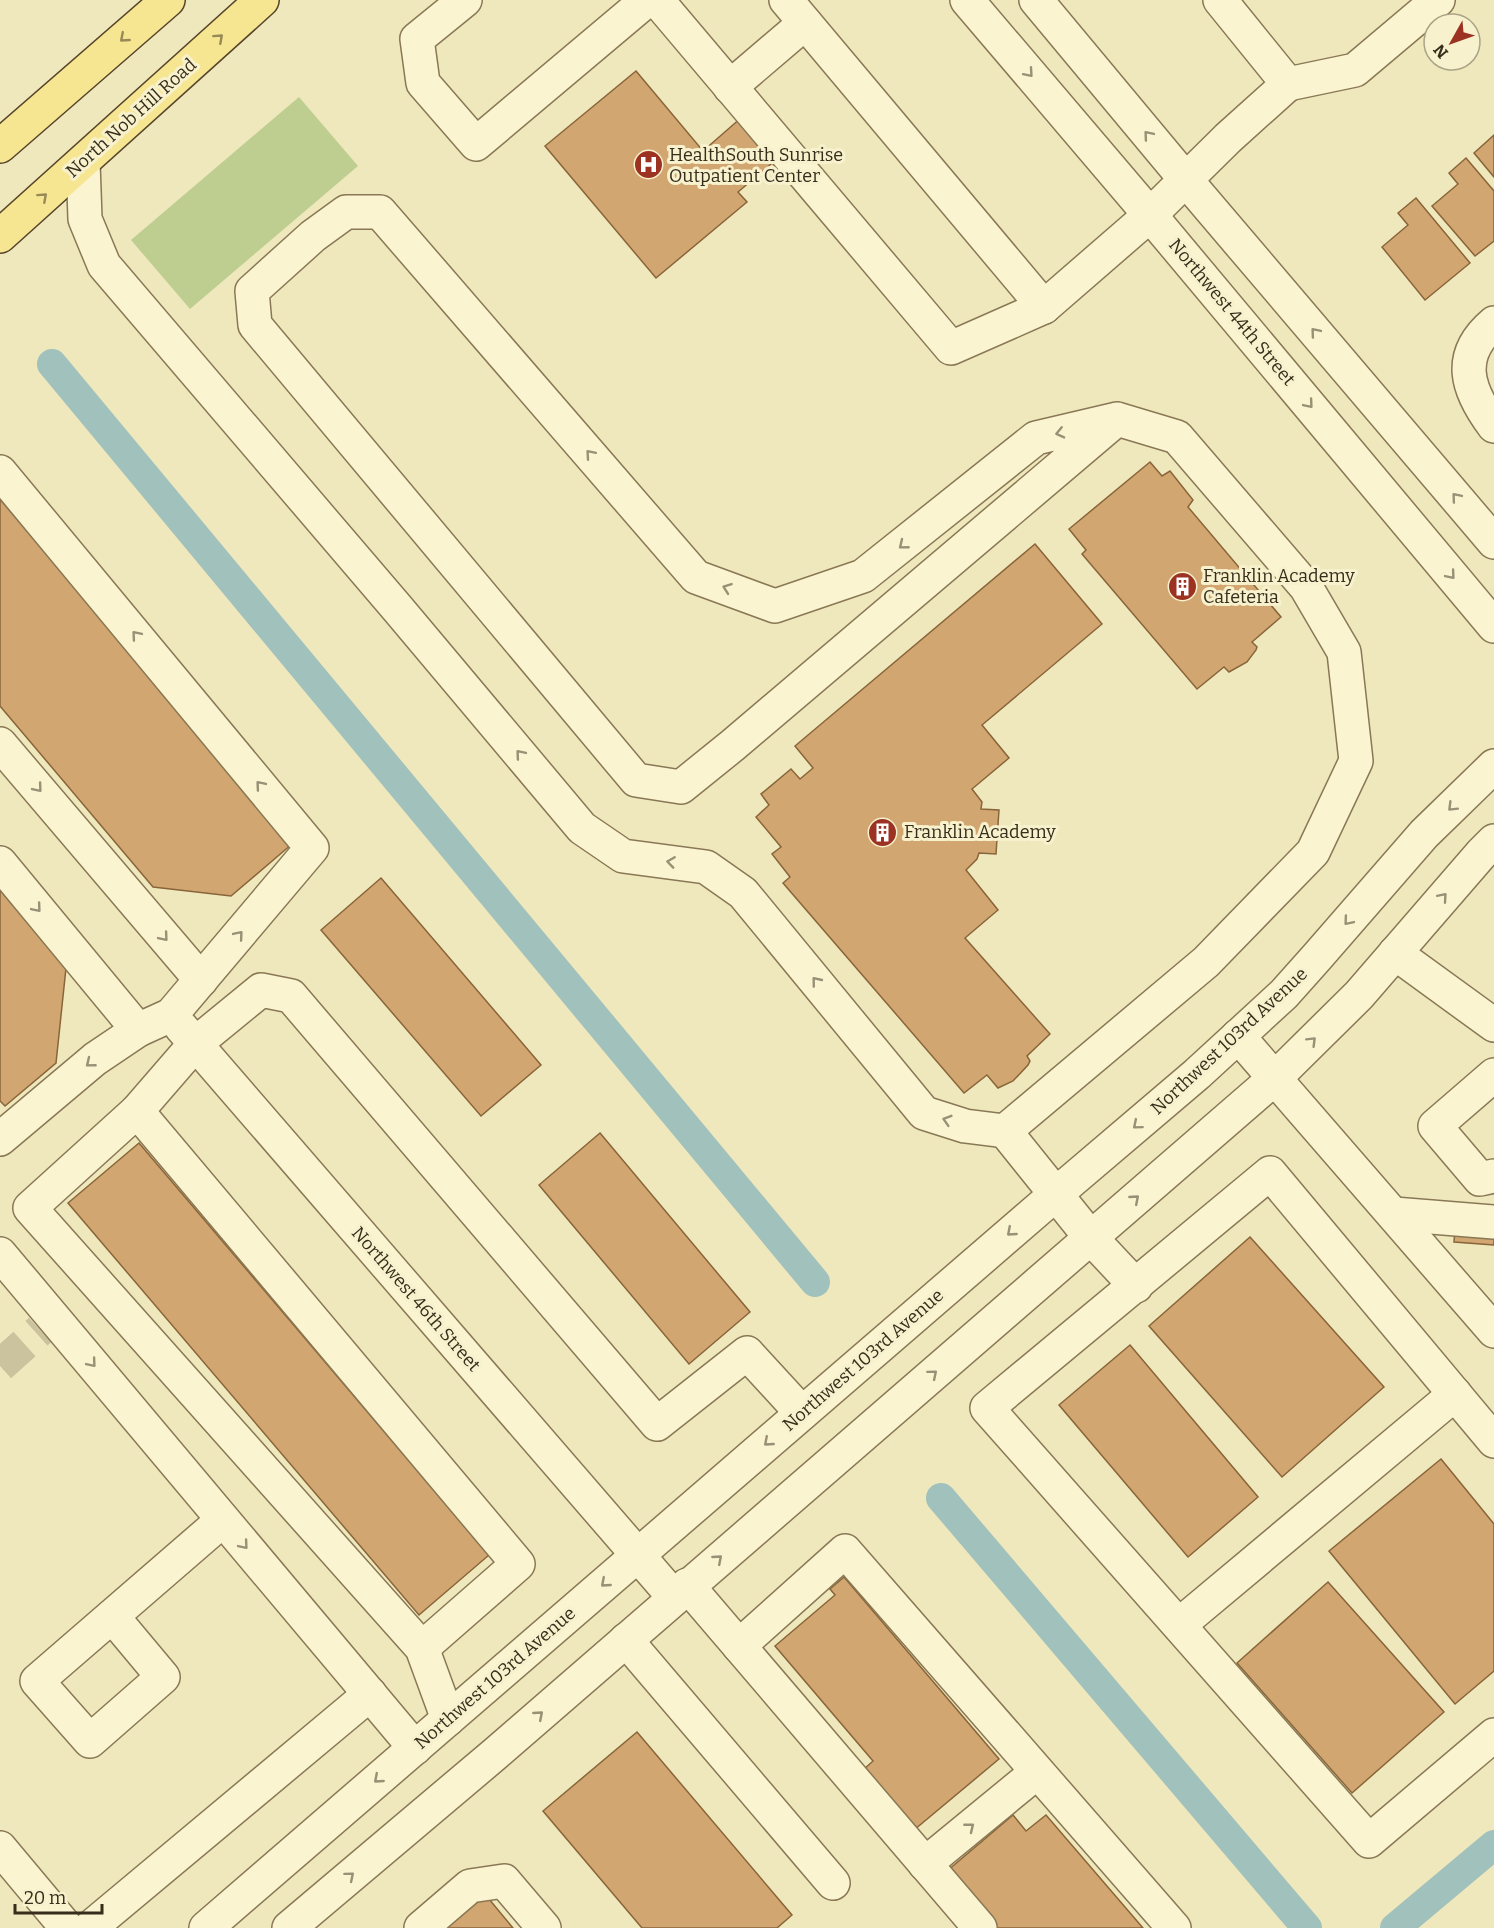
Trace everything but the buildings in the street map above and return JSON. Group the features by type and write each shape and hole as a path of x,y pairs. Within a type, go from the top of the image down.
{"main road":[{"path":"0,146 168,0"},
{"name":"North Nob Hill Road","path":"0,237 262,0"}],"street":[{"path":"465,0 417,39 423,84 476,144 647,0"},
{"path":"657,0 951,348 1044,307 1150,214 1228,138 1288,84 1355,70 1437,0"},
{"name":"Northwest 44th Street","path":"967,0 1150,214 1494,626"},
{"path":"1036,0 1494,542"},
{"path":"1220,0 1288,84"},
{"path":"730,87 796,11 1044,307"},
{"path":"83,162 85,219 104,265 582,828 622,856 706,867 743,893 924,1113 965,1126 1005,1131 1091,1238 1136,1286"},
{"path":"1005,1131 1206,962 1313,852 1356,761 1344,652 1306,587 1177,437 1117,419 1036,438 863,576 775,606 696,577 380,212 346,212 313,236 252,291 255,325 636,780 681,787 1117,419"},
{"path":"1494,323 1484,332 1471,352 1468,371 1472,391 1494,426"},
{"path":"0,472 312,848 201,980 138,1030 95,1059 0,1139"},
{"path":"0,744 201,980"},
{"name":"Northwest 103rd Avenue","path":"206,1928 1197,1074 1284,994 1424,834 1494,766"},
{"path":"309,1922 680,1591 1275,1078 1359,995 1494,841"},
{"path":"0,863 138,1030"},
{"path":"1395,952 1494,1025"},
{"path":"448,1719 422,1648 30,1208 137,1111 195,1044 261,990 291,996 657,1424 747,1353 802,1413"},
{"name":"Northwest 46th Street","path":"164,1008 638,1555 739,1646 980,1928"},
{"path":"1238,1036 1494,1331"},
{"path":"1494,1075 1435,1126 1480,1179 1494,1176"},
{"path":"137,1111 518,1564 422,1648"},
{"path":"1494,1441 1270,1173 987,1408 1369,1841 1494,1735"},
{"path":"1394,1214 1494,1222"},
{"path":"0,1254 47,1324 224,1520 415,1748"},
{"path":"1179,1625 1455,1394"},
{"path":"112,1616 224,1520"},
{"path":"739,1646 845,1551 1174,1928"},
{"path":"626,1640 833,1882"},
{"path":"90,1928 370,1694"},
{"path":"925,1864 1037,1772"},
{"path":"0,1848 67,1928"},
{"path":"421,1928 470,1886 504,1881 544,1928"}],"green space":[{"path":"299,97 358,166 190,309 131,240"}],"waterway":[{"path":"52,364 815,1282"},
{"path":"941,1498 1307,1928"},
{"path":"1395,1928 1494,1845"}],"tunnel":[{"path":"0,1366 40,1330"}],"place":[{"name":"HealthSouth Sunrise Outpatient Center","path":"648,165"},
{"name":"Franklin Academy Cafeteria","path":"1182,586"},
{"name":"Franklin Academy","path":"883,832"}]}
